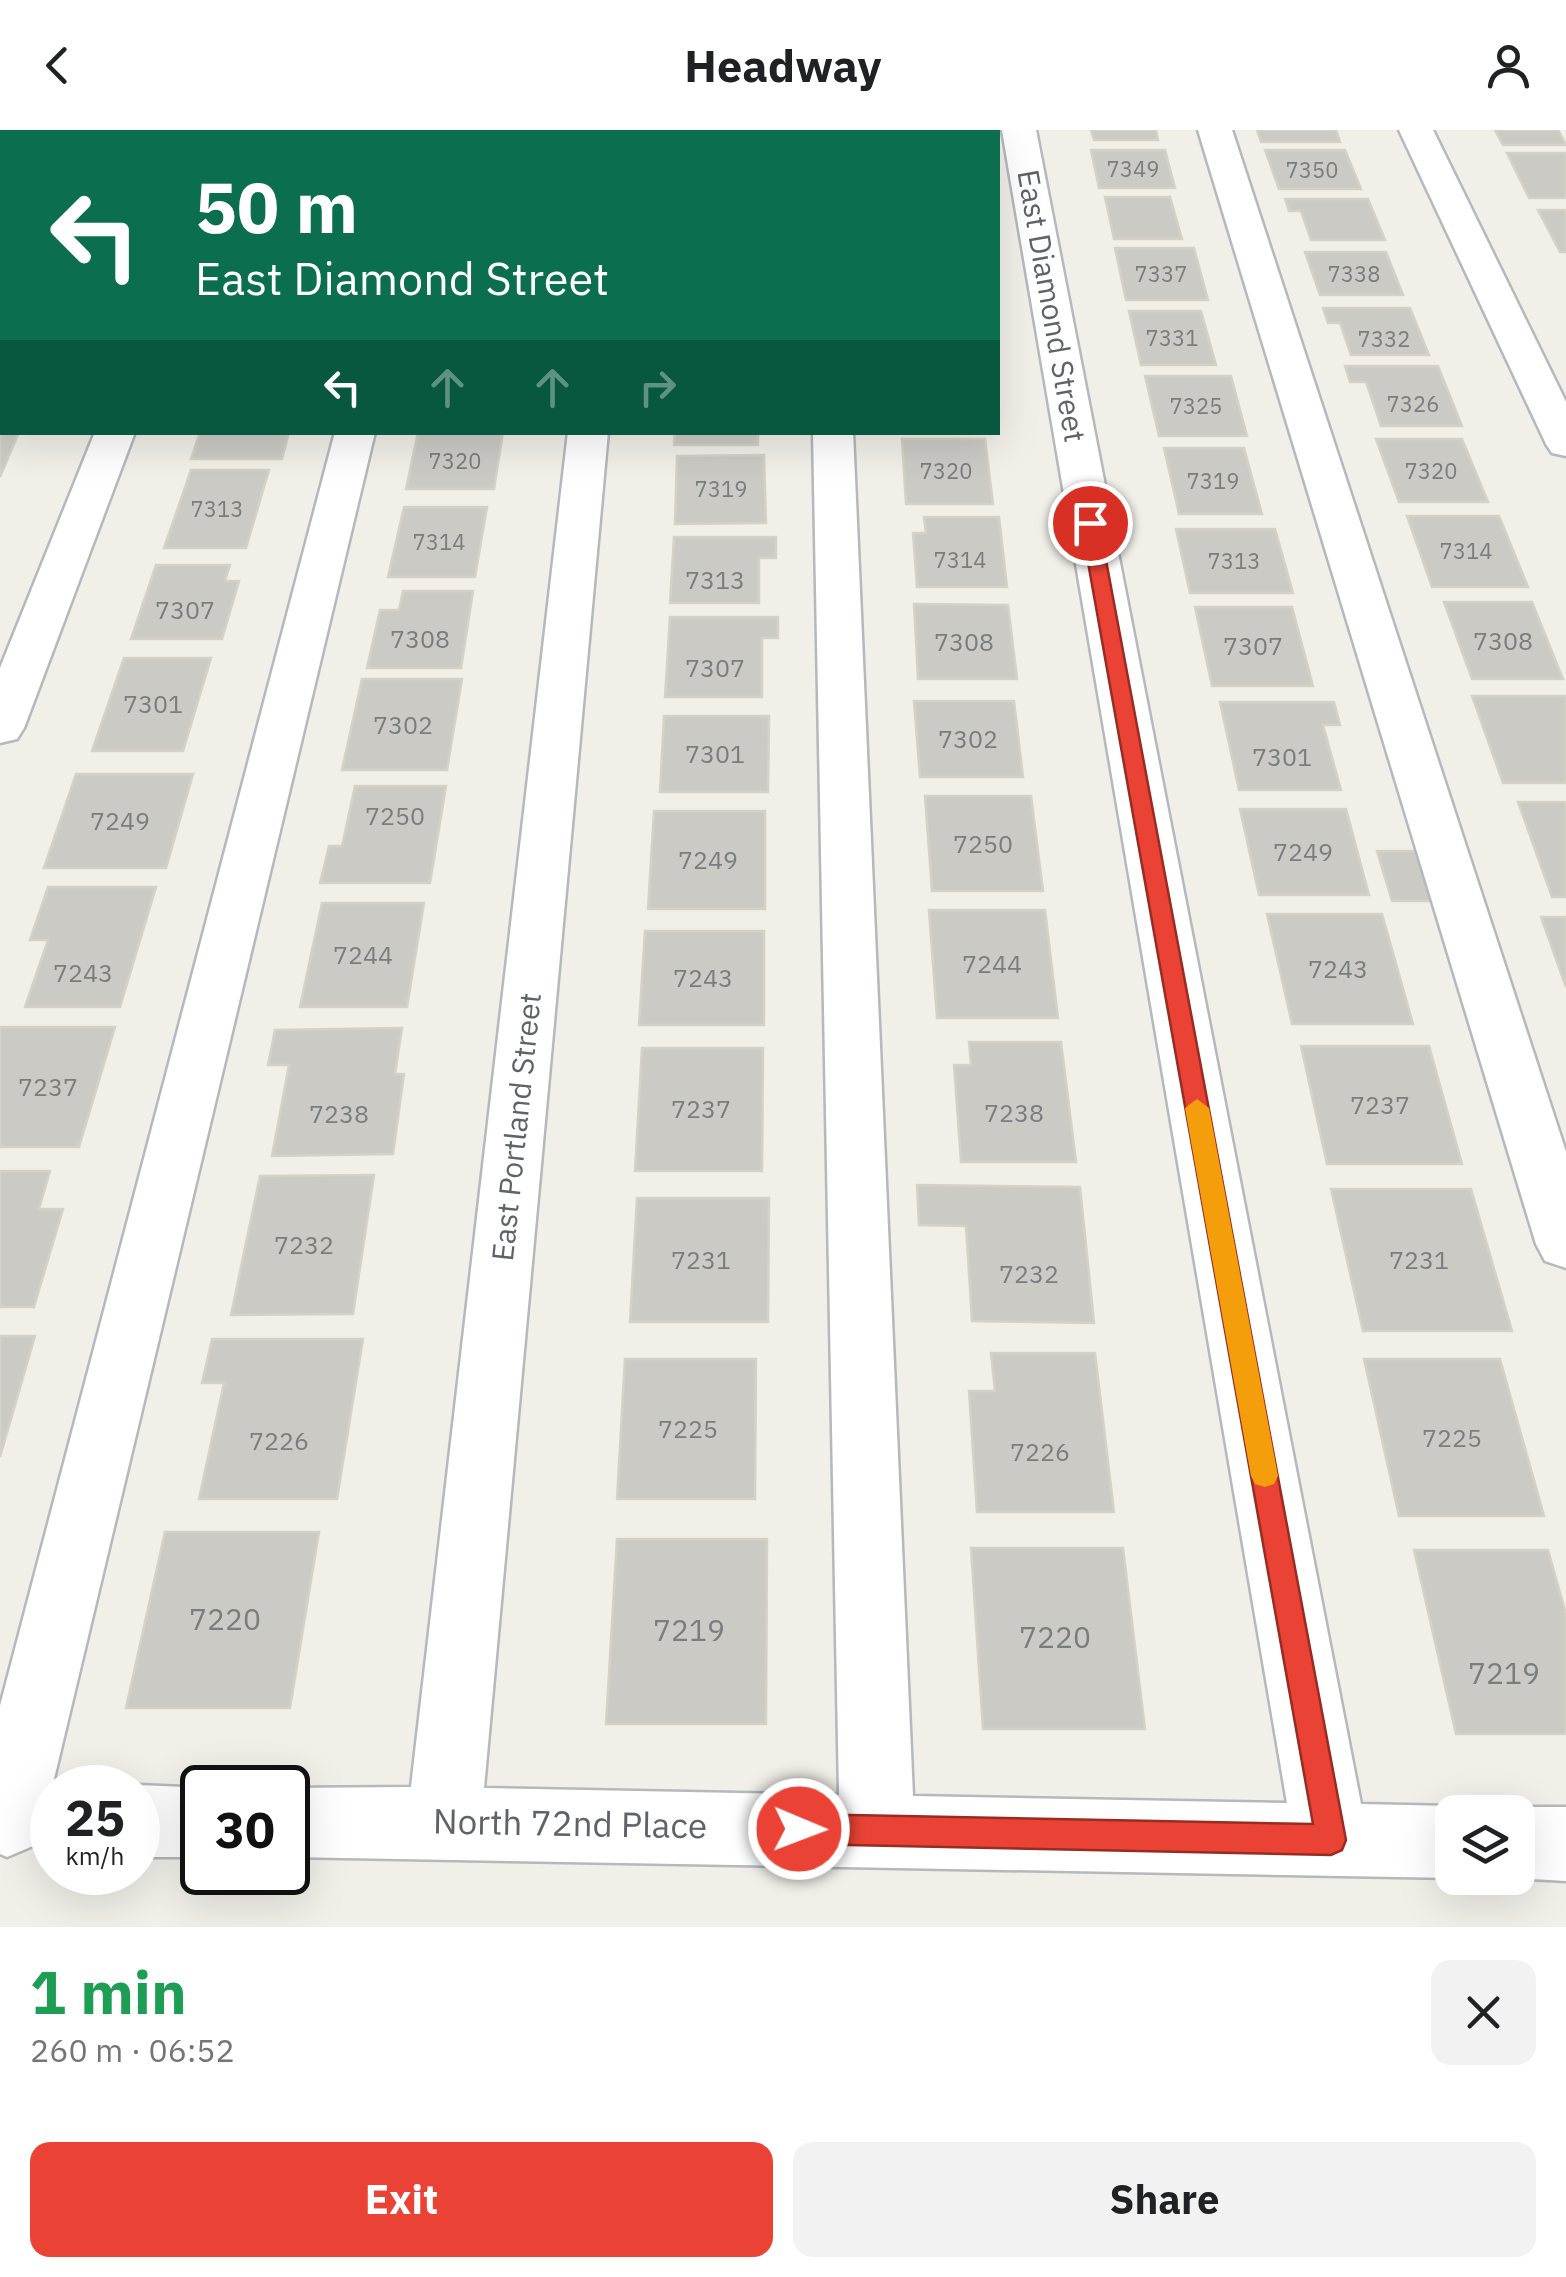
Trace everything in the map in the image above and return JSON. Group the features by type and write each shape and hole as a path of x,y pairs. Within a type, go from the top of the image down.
{"street":[{"name":"East Diamond Street","path":"1019,130 1015,211 1331,1840"},
{"path":"1215,130 1566,1244"},
{"path":"1416,130 1566,444"},
{"path":"0,728 114,435"},
{"path":"20,1821 354,435"},
{"name":"East Portland Street","path":"444,1821 588,435"},
{"path":"834,435 878,1830"},
{"name":"North 72nd Place","path":"310,1821 1435,1842"},
{"path":"1535,1843 1566,1844"}],"building":[{"path":"1091,130 1156,130 1158,140 1094,140"},
{"path":"1257,130 1336,130 1340,142 1261,142"},
{"path":"1495,130 1558,130 1566,145 1503,145"},
{"path":"1091,150 1165,150 1175,188 1099,188"},
{"path":"1265,150 1345,150 1361,189 1279,189"},
{"path":"1507,153 1566,153 1566,198 1529,198"},
{"path":"1105,197 1170,197 1182,239 1114,239"},
{"path":"1285,199 1368,199 1385,240 1311,240 1301,211 1289,211"},
{"path":"1538,210 1566,210 1566,252 1560,252"},
{"path":"1115,248 1194,248 1208,300 1126,300"},
{"path":"1305,252 1386,252 1403,295 1320,295"},
{"path":"1323,308 1410,308 1429,355 1351,355 1340,323 1328,323"},
{"path":"1129,311 1201,311 1216,365 1141,365"},
{"path":"1345,366 1438,366 1462,426 1381,426 1366,382 1350,382"},
{"path":"1145,376 1231,376 1247,436 1159,436"},
{"path":"0,435 18,435 0,477"},
{"path":"199,435 288,435 282,459 191,459"},
{"path":"417,435 503,435 494,489 406,489"},
{"path":"675,435 758,435 758,445 674,445"},
{"path":"902,439 985,439 993,504 906,504"},
{"path":"1376,439 1462,439 1488,502 1399,502"},
{"path":"1164,448 1244,448 1262,514 1179,514"},
{"path":"764,455 766,523 675,524 677,456"},
{"path":"191,470 269,470 246,548 164,548"},
{"path":"404,507 487,507 475,577 388,577"},
{"path":"1407,516 1499,516 1528,587 1432,587"},
{"path":"924,517 999,517 1007,587 917,587 913,533 926,533"},
{"path":"1176,529 1275,529 1293,593 1190,593"},
{"path":"674,537 776,537 776,558 759,558 759,603 670,603"},
{"path":"156,565 230,565 225,581 239,581 222,639 131,639"},
{"path":"403,591 473,591 461,668 367,668 380,610 399,610"},
{"path":"1444,602 1532,602 1563,679 1472,679"},
{"path":"914,604 1008,605 1017,679 918,679"},
{"path":"1195,607 1292,607 1313,686 1212,686"},
{"path":"670,617 778,617 778,638 762,638 762,697 665,697"},
{"path":"124,658 211,658 183,751 92,751"},
{"path":"362,679 462,679 447,770 342,770"},
{"path":"1472,696 1566,696 1566,783 1503,783"},
{"path":"914,701 1014,701 1023,777 920,777"},
{"path":"1220,702 1334,702 1340,725 1323,725 1341,790 1239,790"},
{"path":"664,716 769,716 768,792 660,792"},
{"path":"76,774 193,774 166,868 44,868"},
{"path":"355,786 446,786 430,883 320,883 329,846 342,846"},
{"path":"925,796 1031,796 1043,891 932,891"},
{"path":"1518,802 1566,802 1566,897 1552,897"},
{"path":"1240,809 1346,809 1369,895 1259,895"},
{"path":"654,811 765,811 765,909 648,909"},
{"path":"1377,851 1420,851 1435,901 1392,901"},
{"path":"48,887 156,887 120,1007 25,1007 48,940 30,940"},
{"path":"322,903 424,903 407,1007 300,1007"},
{"path":"929,910 1045,910 1058,1018 937,1018"},
{"path":"1267,914 1382,914 1413,1024 1292,1024"},
{"path":"1541,917 1566,917 1566,987"},
{"path":"645,931 764,931 764,1025 639,1025"},
{"path":"0,1027 115,1027 79,1147 0,1147"},
{"path":"402,1028 395,1074 404,1074 393,1154 272,1156 289,1065 268,1065 275,1030"},
{"path":"969,1042 1061,1042 1076,1162 961,1162 954,1065 971,1065"},
{"path":"1301,1046 1429,1046 1462,1164 1327,1164"},
{"path":"642,1048 763,1048 762,1171 635,1171"},
{"path":"0,1171 50,1171 39,1209 63,1209 34,1307 0,1307"},
{"path":"374,1175 353,1314 231,1315 260,1176"},
{"path":"917,1185 1080,1187 1094,1323 972,1321 966,1226 919,1225"},
{"path":"1331,1189 1471,1189 1512,1331 1363,1331"},
{"path":"637,1198 769,1198 768,1322 630,1322"},
{"path":"0,1336 35,1336 0,1457"},
{"path":"212,1339 363,1339 337,1499 199,1499 224,1383 202,1383"},
{"path":"991,1353 1095,1353 1114,1512 977,1512 969,1391 995,1391"},
{"path":"625,1359 756,1359 755,1499 617,1499"},
{"path":"1364,1359 1500,1359 1544,1516 1399,1516"},
{"path":"165,1532 319,1532 290,1708 126,1708"},
{"path":"617,1539 767,1539 766,1724 606,1724"},
{"path":"971,1548 1123,1548 1145,1729 983,1729"},
{"path":"1414,1550 1548,1550 1566,1614 1566,1734 1456,1734"}],"slow traffic":[{"path":"1197,1108 1265,1476"}],"route":[{"path":"799,1829 1331,1840 1090,523"}]}
